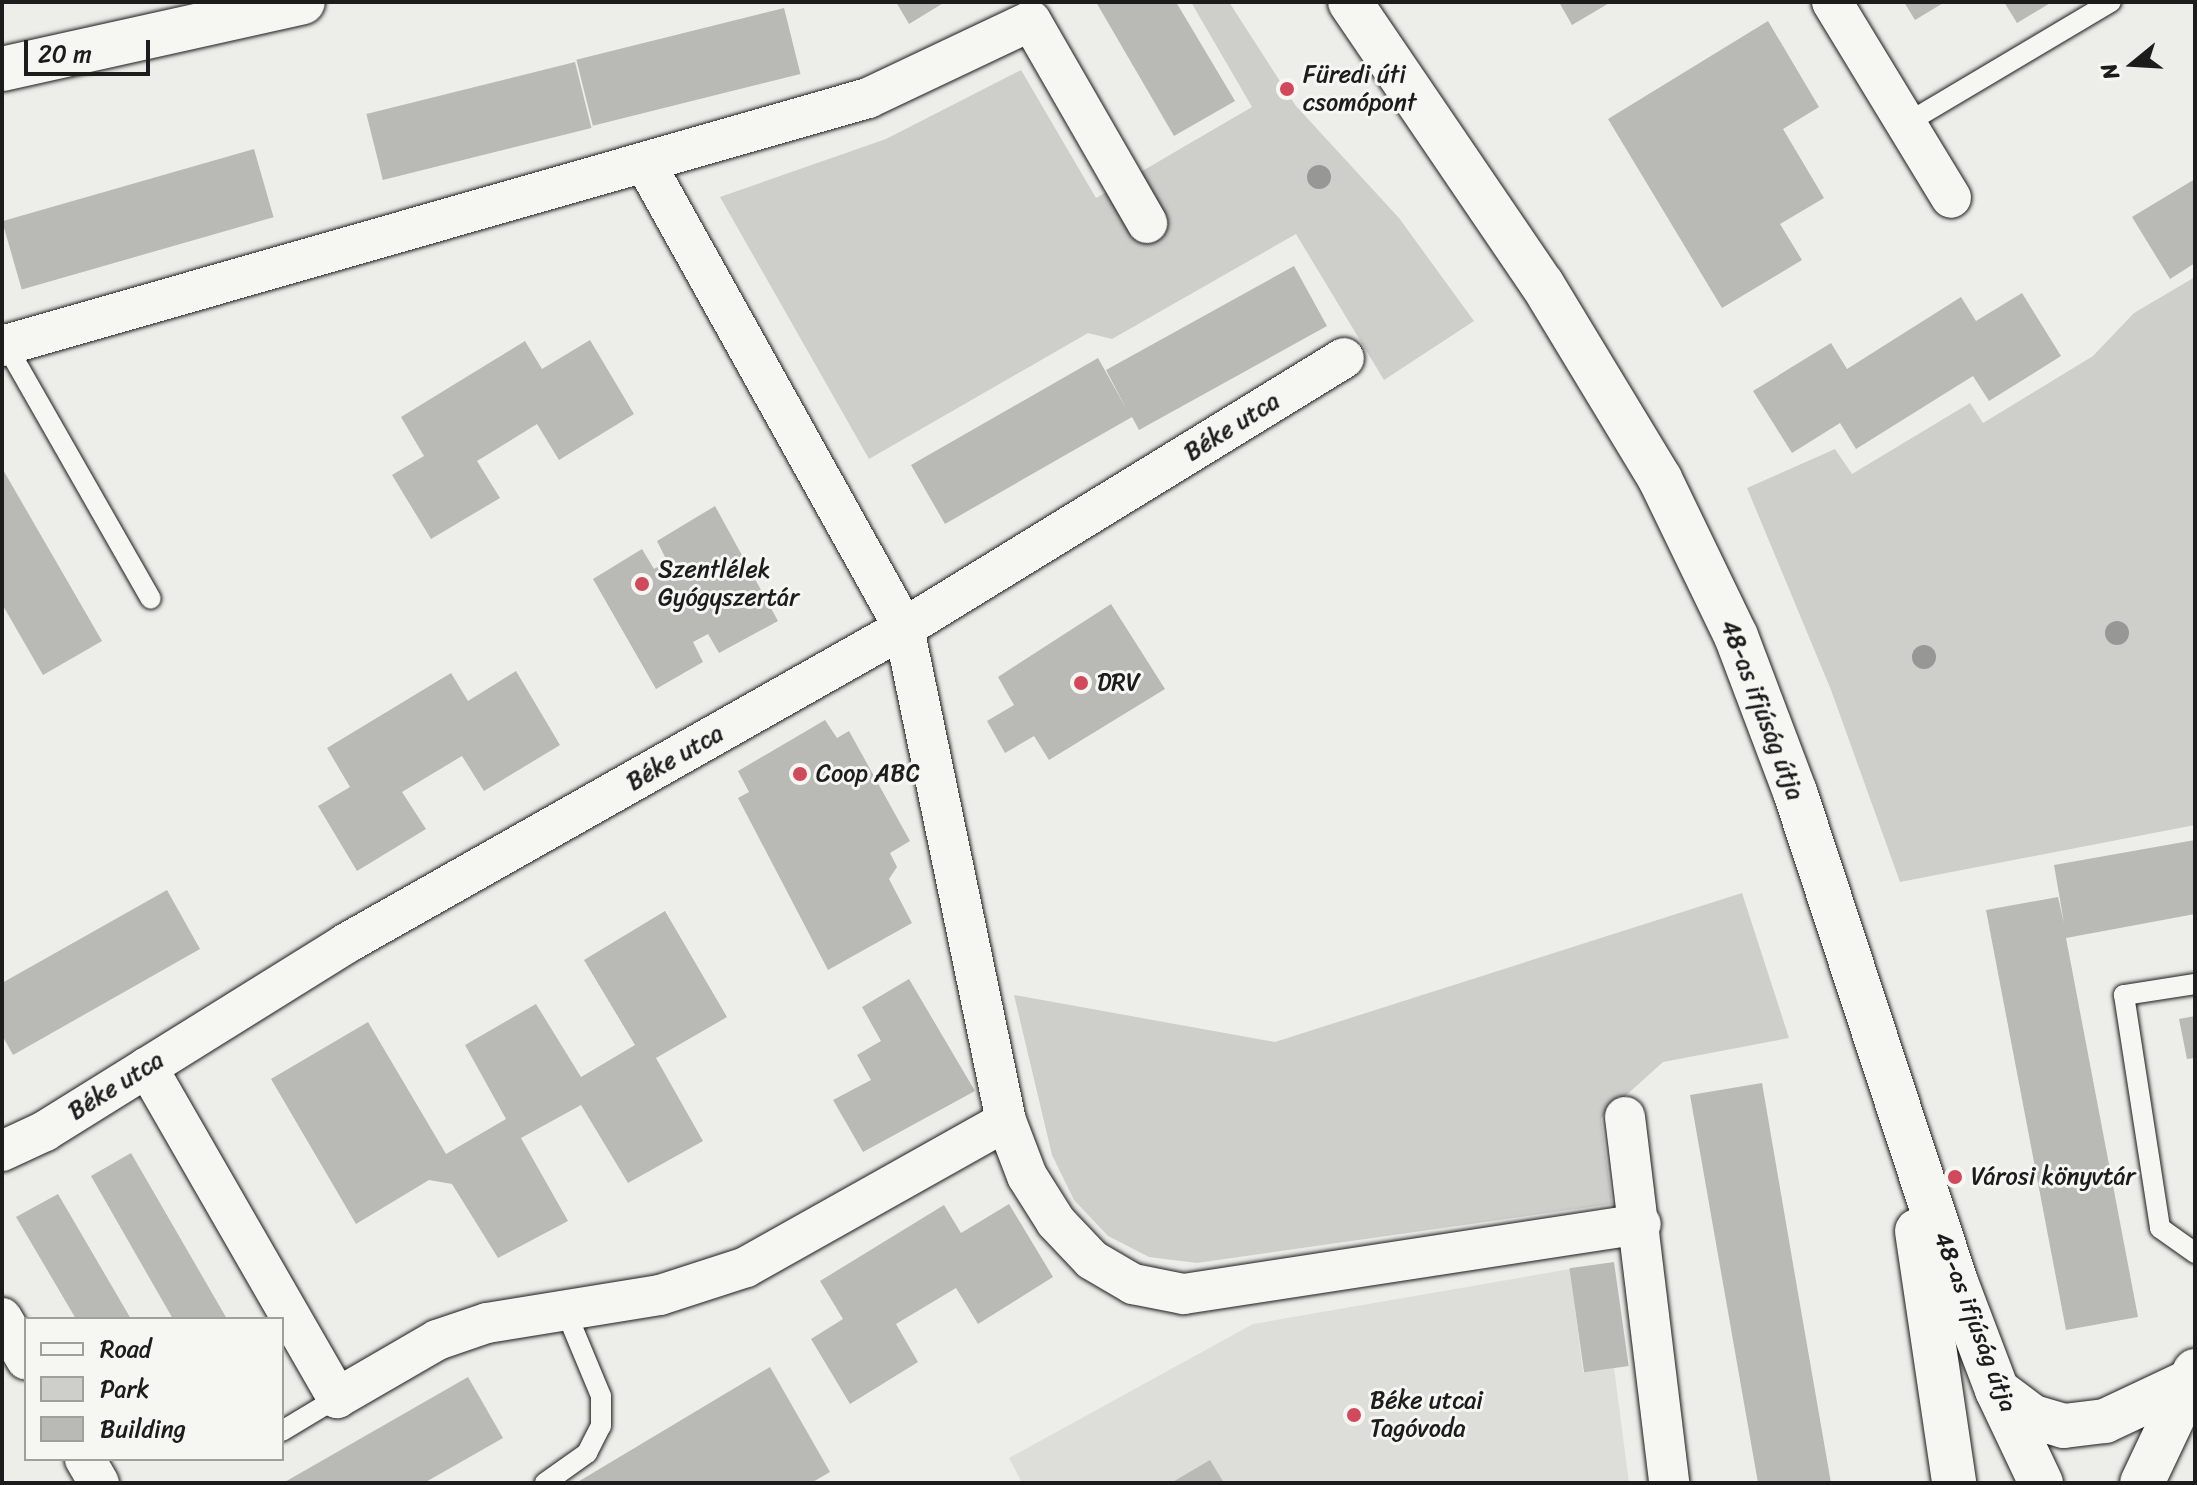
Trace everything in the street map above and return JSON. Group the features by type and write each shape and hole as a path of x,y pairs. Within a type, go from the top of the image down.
{"main road":[{"path":"2,69 303,2"},
{"name":"48-as ifjúság útja","path":"1350,2 1542,284 1660,479 1736,636 1997,1390 2041,1483"},
{"path":"1886,1064 1920,1243 1954,1483"},
{"path":"1997,1390 2033,1417 2064,1426 2105,1421 2193,1376"},
{"path":"2142,1483 2193,1376"}],"street":[{"path":"1832,2 1951,198"},
{"path":"4,345 868,98 1031,21 1147,223"},
{"path":"645,163 904,628 1006,1121 1027,1176 1056,1222 1092,1260 1133,1284 1184,1294 1641,1224"},
{"name":"Béke utca","path":"2,1151 45,1131 345,944 904,628 1344,358"},
{"path":"147,1067 337,1398 437,1340 487,1323 660,1295 746,1267 1006,1121"},
{"path":"1625,1117 1641,1224 1669,1483"},
{"path":"2,1318 24,1357"},
{"path":"2,1378 24,1362"},
{"path":"86,1461 99,1483"}],"lane":[{"path":"1907,123 2111,2"},
{"path":"4,345 151,599"},
{"path":"2195,984 2124,995 2160,1228 2195,1253"},
{"path":"545,1483 587,1453 601,1426 601,1396 566,1312"},
{"path":"284,1430 337,1398"}],"shaded area":[{"name":"Béke utcai Tagóvoda","path":"1570,1269 1583,1372 1614,1368 1629,1483 1022,1483 1009,1458 1253,1324"}],"green space":[{"path":"1191,2 1229,2 1296,106 1399,218 1474,321 1384,380 1296,234 1112,339 1088,333 869,459 720,197 886,139 1021,70 1096,198 1252,107"},
{"path":"2195,277 2195,825 1900,882 1831,690 1747,488 1835,449 1852,474 1970,403 1983,423 2093,356 2134,313"},
{"path":"1742,893 1789,1038 1663,1062 1601,1118 1612,1204 1197,1263 1149,1257 1108,1236 1074,1200 1052,1155 1014,995 1275,1042"}],"building":[{"path":"896,2 945,2 909,24"},
{"path":"1096,2 1176,2 1235,101 1174,136"},
{"path":"1559,2 1611,2 1572,25"},
{"path":"1904,2 1945,2 1915,20"},
{"path":"2004,2 2052,2 2017,23"},
{"path":"784,8 800,74 593,126 576,60"},
{"path":"1768,21 1819,107 1783,129 1824,198 1780,224 1802,260 1722,308 1608,119"},
{"path":"575,62 591,128 383,180 366,114"},
{"path":"254,149 274,217 22,289 2,221"},
{"path":"2195,179 2195,263 2170,279 2132,217"},
{"path":"1294,266 1327,326 1139,430 1132,417 945,524 911,465 1098,358 1127,410 1106,370"},
{"path":"2022,293 2061,356 1989,401 1973,376 1856,449 1840,423 1792,453 1753,391 1831,343 1847,369 1961,297 1976,321"},
{"path":"590,340 634,414 559,460 537,424 477,461 500,498 431,539 392,475 424,456 401,417 525,341 542,369"},
{"path":"2,468 102,641 43,675 2,604"},
{"path":"715,506 778,621 719,653 708,634 693,642 703,662 656,689 593,579 642,549 654,569 667,561 657,541"},
{"name":"DRV","path":"1111,604 1165,689 1049,760 1034,736 1005,753 987,721 1014,705 998,677"},
{"path":"516,671 560,745 484,791 462,756 402,792 426,829 357,871 318,806 350,787 327,748 451,673 468,701"},
{"path":"825,720 837,738 849,731 910,841 890,853 897,867 889,879 912,923 828,970 738,798 749,792 738,771"},
{"path":"2195,840 2195,914 2066,938 2138,1317 2066,1330 1986,910 2058,897 2064,923 2054,865"},
{"path":"167,890 200,949 13,1055 2,1035 2,983"},
{"path":"665,911 727,1017 656,1058 703,1141 628,1183 581,1105 521,1138 568,1221 498,1258 452,1184 429,1180 356,1224 271,1079 368,1022 446,1154 506,1119 465,1045 536,1004 581,1077 635,1045 584,960"},
{"path":"909,979 975,1091 863,1152 833,1100 871,1080 857,1055 881,1041 862,1007"},
{"path":"2195,1016 2195,1058 2187,1059 2179,1019"},
{"path":"1762,1083 1831,1483 1758,1483 1690,1095"},
{"path":"131,1153 226,1317 172,1317 91,1176"},
{"path":"58,1194 130,1317 75,1317 16,1217"},
{"path":"1009,1204 1053,1277 978,1324 956,1288 896,1324 918,1362 850,1404 811,1339 843,1319 820,1281 944,1205 961,1233"},
{"path":"1614,1262 1629,1366 1584,1372 1569,1268"},
{"path":"770,1367 830,1472 811,1483 576,1483"},
{"path":"468,1377 503,1438 424,1483 283,1483"},
{"path":"1210,1460 1224,1483 1171,1483"}],"place":[{"name":"Füredi úti csomópont","path":"1287,89"},
{"name":"Szentlélek Gyógyszertár","path":"642,584"},
{"name":"DRV","path":"1081,683"},
{"name":"Coop ABC","path":"800,774"},
{"name":"Városi könyvtár","path":"1955,1177"},
{"name":"Béke utcai Tagóvoda","path":"1354,1415"}]}
